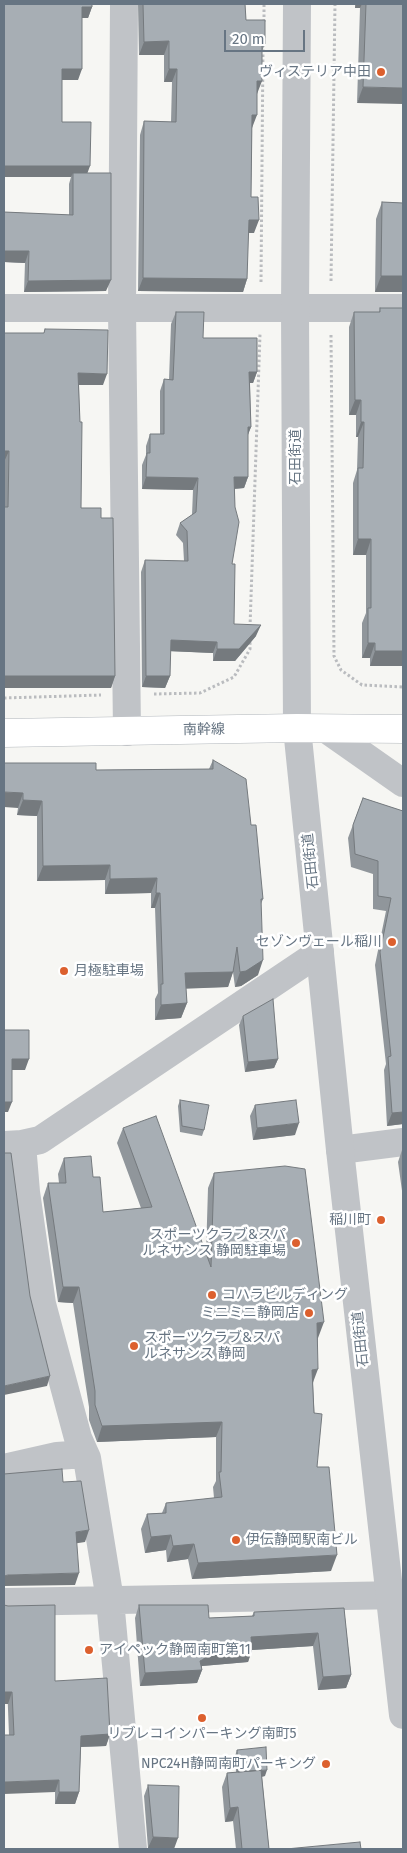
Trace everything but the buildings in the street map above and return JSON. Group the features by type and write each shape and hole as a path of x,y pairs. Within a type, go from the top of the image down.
{"main road":[{"name":"南幹線","path":"4,733 298,728 403,729"}],"street":[{"path":"124,4 122,308 127,732"},
{"name":"石田街道","path":"297,4 295,309 298,728 340,1150 396,1596 403,1715"},
{"path":"4,308 260,310 403,308"},
{"path":"326,729 403,783"},
{"path":"134,1849 110,1600 85,1454 78,1438 42,1304 26,1192 13,1144 40,1140 320,952"},
{"path":"340,1150 403,1142"},
{"path":"4,1468 57,1456 85,1454"},
{"path":"4,1602 396,1596"}],"path":[{"path":"264,4 264,24"},
{"path":"334,4 330,308 334,656 340,670 362,685 403,687"},
{"path":"250,629 260,310 263,43"},
{"path":"4,698 200,693 234,677 250,649 250,639"}],"place":[{"name":"ヴィステリア中田","path":"381,72"},
{"name":"セゾンヴェール稲川","path":"392,942"},
{"name":"月極駐車場","path":"64,971"},
{"name":"稲川町","path":"381,1220"},
{"name":"スポーツクラブ&スパ ルネサンス 静岡駐車場","path":"296,1243"},
{"name":"コハラビルディング","path":"212,1295"},
{"name":"ミニミニ静岡店","path":"309,1313"},
{"name":"スポーツクラブ&スパ ルネサンス 静岡","path":"134,1346"},
{"name":"伊伝静岡駅南ビル","path":"236,1540"},
{"name":"アイペック静岡南町第11","path":"89,1650"},
{"name":"リブレコインパーキング南町5","path":"202,1718"},
{"name":"NPC24H静岡南町パーキング","path":"326,1764"}]}
